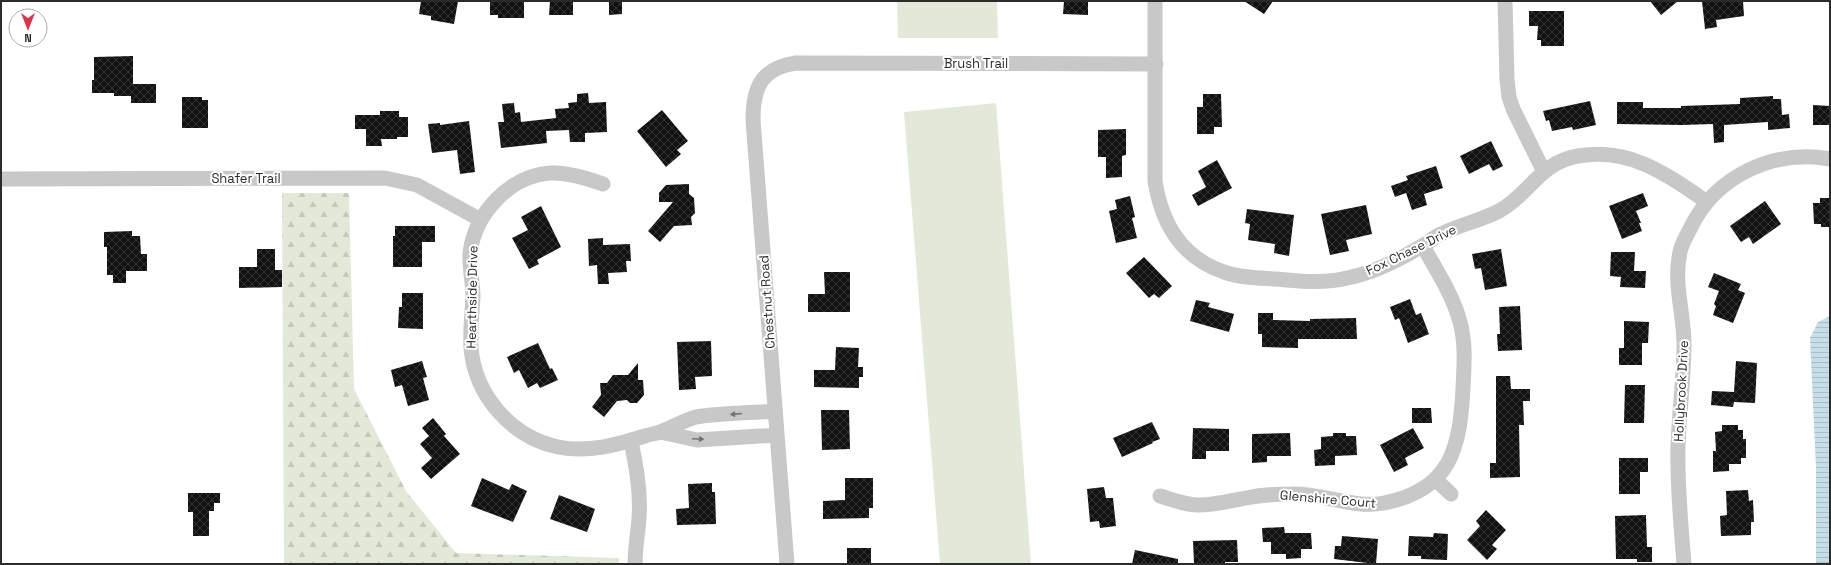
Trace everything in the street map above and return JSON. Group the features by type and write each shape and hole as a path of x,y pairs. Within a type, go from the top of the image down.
{"street":[{"name":"Fox Chase Drive","path":"1155,1 1156,181 1159,202 1164,218 1172,232 1194,256 1211,267 1241,277 1303,282 1327,282 1369,272 1423,246 1438,235 1498,212 1508,206 1544,172 1559,161 1576,156 1596,153 1621,155 1650,166 1680,183 1707,202"},
{"path":"1505,1 1507,80 1509,98 1544,172"},
{"name":"Brush Trail","path":"796,63 1156,64"},
{"name":"Chestnut Road","path":"787,564 753,106 754,94 758,84 765,76 784,65 796,63"},
{"name":"Hollybrook Drive","path":"1684,564 1679,502 1678,448 1684,344 1678,287 1678,268 1681,248 1695,219 1707,202 1734,178 1768,162 1806,156 1830,159"},
{"name":"Hearthside Drive","path":"603,184 585,178 561,173 540,175 507,191 493,203 481,220 474,236 470,253 472,297 470,338 476,372 488,397 499,412 511,424 535,439 557,446 592,450 631,441 660,432 694,418 775,411"},
{"name":"Shafer Trail","path":"1,179 385,178 417,185 481,220"},
{"name":"Glenshire Court","path":"1160,496 1182,503 1198,505 1282,494 1322,496 1367,504 1382,503 1400,499 1417,492 1435,479 1450,460 1461,423 1464,342 1460,322 1453,302 1423,246"},
{"name":"Hearthside Drive","path":"660,432 697,440 777,435"},
{"path":"631,441 636,465 639,505 635,564"},
{"path":"1435,479 1451,494"}],"green space":[{"path":"897,1 997,1 998,38 898,38"},
{"path":"996,103 1031,564 940,564 904,112"},
{"path":"282,193 349,193 354,389 406,491 456,553 619,558 619,564 284,564"}],"water":[{"path":"1830,316 1830,564 1816,564 1816,468 1810,338 1818,322"}],"building":[{"path":"421,1 458,1 454,24 431,20 431,16 419,14"},
{"path":"490,1 524,1 524,18 498,18 498,15 490,15"},
{"path":"550,1 573,1 573,15 549,15"},
{"path":"609,1 622,1 622,14 609,15"},
{"path":"1064,1 1088,1 1088,15 1063,14"},
{"path":"1244,1 1273,1 1264,14"},
{"path":"1650,1 1678,1 1661,15"},
{"path":"1702,1 1743,1 1744,16 1716,20 1717,27 1705,29"},
{"path":"1529,11 1564,11 1564,46 1541,46 1541,40 1537,40 1538,26 1529,26"},
{"path":"133,56 133,84 156,84 156,103 131,103 131,96 114,96 114,93 92,93 92,80 94,80 94,57"},
{"path":"588,93 589,103 606,102 607,132 585,133 585,142 570,142 569,130 546,131 547,143 501,148 498,122 504,122 502,104 514,103 515,113 520,112 521,122 556,118 555,109 569,108 568,103 577,102 577,94"},
{"path":"1203,94 1221,94 1222,127 1214,127 1214,134 1197,134 1197,107 1203,107"},
{"path":"1773,96 1773,99 1781,99 1782,115 1789,114 1790,128 1768,130 1768,122 1724,125 1724,142 1714,143 1713,124 1617,124 1617,102 1643,102 1643,108 1681,108 1681,106 1740,104 1740,98"},
{"path":"182,97 202,97 202,100 208,100 208,128 182,128"},
{"path":"1590,101 1596,125 1573,130 1572,127 1552,131 1549,120 1546,121 1543,111"},
{"path":"1813,105 1830,106 1830,125 1813,125"},
{"path":"662,110 688,141 677,150 681,154 666,167 637,131"},
{"path":"380,111 399,111 399,117 408,117 408,137 381,139 382,146 366,146 366,129 355,129 355,115 380,115"},
{"path":"469,121 475,172 460,174 457,150 432,153 428,124 440,123 440,125"},
{"path":"1126,129 1126,155 1122,156 1122,177 1106,178 1106,157 1098,157 1098,130"},
{"path":"1491,141 1503,166 1493,171 1489,164 1469,174 1460,156"},
{"path":"1217,160 1232,188 1198,206 1192,195 1206,187 1198,171"},
{"path":"1436,166 1443,188 1424,194 1427,205 1412,210 1406,193 1395,197 1391,186 1408,180 1406,176"},
{"path":"689,184 689,194 694,198 695,213 691,217 692,225 674,226 660,242 648,231 673,202 659,202 659,193 666,185"},
{"path":"1643,193 1648,206 1636,211 1641,223 1639,223 1642,231 1622,239 1609,206"},
{"path":"1130,196 1135,217 1132,218 1137,238 1116,243 1109,211 1117,209 1115,200"},
{"path":"1820,198 1830,198 1830,227 1821,227 1821,224 1814,224 1813,203 1820,203"},
{"path":"1765,201 1781,224 1753,244 1749,237 1741,242 1730,226"},
{"path":"1366,205 1372,234 1346,240 1349,251 1330,255 1321,214"},
{"path":"541,206 561,247 537,260 539,264 529,269 512,238 528,230 521,217"},
{"path":"1247,209 1294,215 1289,256 1274,253 1275,244 1248,240 1250,224 1245,223"},
{"path":"395,226 435,226 435,242 422,242 422,267 393,267 393,236 395,236"},
{"path":"132,231 132,236 140,236 141,254 147,254 147,271 126,271 126,283 113,283 113,275 107,275 107,247 104,247 104,232"},
{"path":"603,238 603,245 630,244 631,261 626,261 627,272 608,273 609,284 598,284 597,265 589,266 588,239"},
{"path":"257,249 275,249 275,270 282,270 282,287 239,288 239,267 257,267"},
{"path":"1501,249 1507,286 1485,290 1481,268 1475,269 1472,254"},
{"path":"1611,252 1635,252 1634,271 1646,271 1645,288 1620,287 1621,277 1610,276"},
{"path":"1144,257 1172,286 1159,298 1154,294 1149,298 1126,273"},
{"path":"824,272 850,272 850,312 808,312 808,294 825,294"},
{"path":"1714,273 1741,284 1738,290 1745,293 1733,323 1713,315 1716,306 1714,304 1719,291 1708,287"},
{"path":"402,293 423,293 423,329 398,328 399,307 402,307"},
{"path":"1410,299 1416,315 1421,313 1429,334 1408,343 1399,318 1395,320 1390,307"},
{"path":"1196,300 1210,303 1208,307 1234,314 1229,332 1190,321"},
{"path":"1520,306 1522,350 1498,351 1497,334 1500,334 1499,307"},
{"path":"1258,313 1273,313 1273,320 1310,321 1310,319 1356,318 1357,339 1298,339 1298,348 1262,347 1262,334 1258,334"},
{"path":"1624,321 1649,322 1648,343 1642,343 1642,365 1619,365 1619,348 1624,348"},
{"path":"711,341 712,376 695,377 696,389 679,390 677,342"},
{"path":"538,343 550,369 552,368 558,380 540,388 537,383 528,388 519,370 514,373 507,357"},
{"path":"836,347 859,348 858,367 863,367 863,377 859,377 859,388 814,387 814,370 835,370"},
{"path":"422,361 427,377 423,378 429,400 408,406 402,385 395,387 391,370"},
{"path":"1736,361 1757,363 1755,403 1734,402 1733,407 1711,405 1712,391 1734,392"},
{"path":"638,363 638,380 643,380 644,395 637,403 630,403 627,400 617,401 604,417 592,407 601,395 600,383 607,383 613,375 628,375"},
{"path":"1496,376 1510,376 1511,389 1530,389 1530,401 1523,401 1524,425 1519,425 1520,477 1490,478 1490,463 1496,463"},
{"path":"1625,385 1645,385 1644,423 1624,423"},
{"path":"1412,408 1431,408 1432,423 1412,423"},
{"path":"821,410 849,410 850,449 822,450"},
{"path":"433,418 446,434 444,436 460,454 431,479 421,468 432,458 420,444 429,436 422,428"},
{"path":"1152,422 1160,439 1122,457 1113,438"},
{"path":"1722,425 1738,425 1738,430 1743,430 1743,439 1746,439 1746,458 1741,458 1741,464 1729,464 1729,471 1713,472 1713,451 1716,451 1715,432 1722,431"},
{"path":"1193,428 1229,429 1229,451 1206,451 1206,459 1192,459"},
{"path":"1413,428 1424,448 1405,458 1408,465 1394,472 1380,445"},
{"path":"1290,433 1291,456 1267,456 1267,462 1252,463 1252,434"},
{"path":"1333,433 1346,433 1346,436 1356,436 1357,455 1335,456 1335,465 1315,466 1314,450 1321,449 1321,437 1333,436"},
{"path":"1619,458 1648,458 1648,472 1640,472 1640,494 1619,494"},
{"path":"482,478 509,490 512,484 527,491 513,522 471,506"},
{"path":"845,478 873,478 873,508 869,508 869,518 823,519 823,501 845,500"},
{"path":"712,483 712,492 715,492 716,524 677,525 676,509 689,508 688,484"},
{"path":"1104,487 1106,498 1113,498 1116,526 1100,528 1099,521 1090,522 1087,489"},
{"path":"1748,490 1749,501 1753,500 1754,522 1751,522 1751,535 1721,536 1720,516 1727,515 1726,491"},
{"path":"188,493 220,493 220,503 214,503 214,511 209,511 209,536 193,536 193,512 188,512"},
{"path":"559,495 595,509 587,532 550,519"},
{"path":"1486,510 1506,530 1492,545 1497,549 1487,560 1467,540 1480,526 1476,521"},
{"path":"1646,515 1647,547 1652,547 1652,562 1637,562 1637,559 1616,559 1615,516"},
{"path":"1284,527 1285,533 1311,533 1312,549 1301,549 1301,558 1286,559 1286,554 1271,554 1271,542 1263,542 1262,528"},
{"path":"1434,533 1448,534 1447,560 1421,559 1421,556 1408,556 1409,536 1433,537"},
{"path":"1342,536 1378,539 1376,564 1334,559 1335,546 1341,546"},
{"path":"1237,540 1238,562 1225,562 1225,564 1194,563 1193,541"},
{"path":"847,548 871,548 871,564 847,564"},
{"path":"1135,550 1178,559 1178,564 1132,564"}]}
